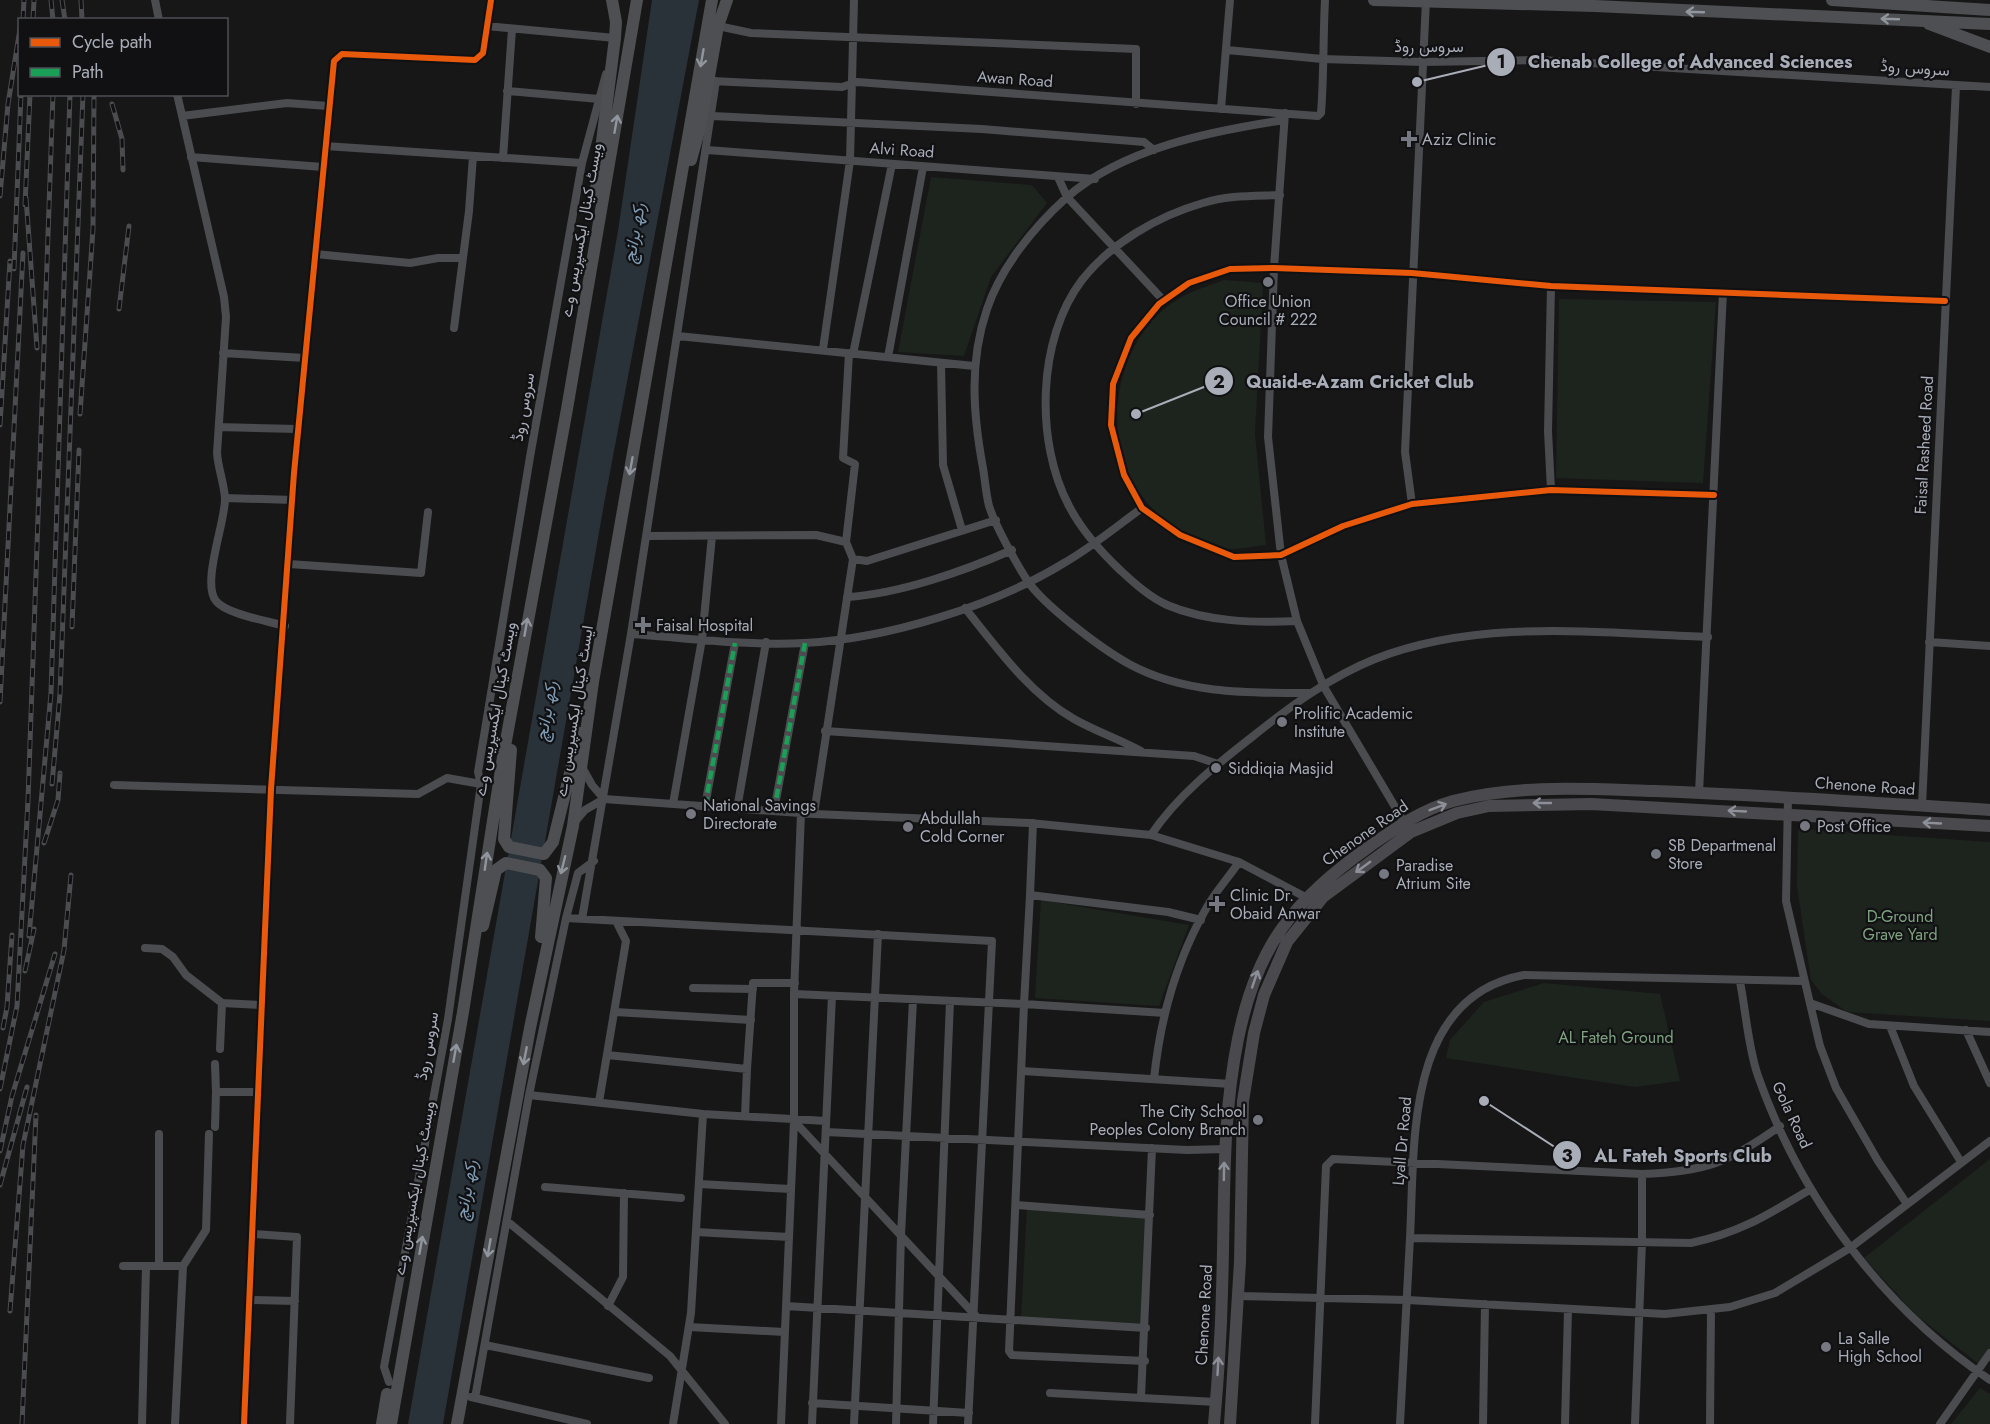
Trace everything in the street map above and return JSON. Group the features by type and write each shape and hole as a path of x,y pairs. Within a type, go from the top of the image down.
{"main road":[{"path":"567,409 587,273 615,38 616,22 612,0"},
{"name":"ویسٹ کینال ایکسپریس وے","path":"391,1424 463,1012 520,663 567,409 637,0"},
{"name":"ایسٹ کینال ایکسپریس وے","path":"458,1424 530,1028 573,826 593,682 712,0"},
{"path":"641,408 704,145 718,26 727,0"},
{"path":"1374,0 1650,5 1990,24"},
{"path":"1832,0 1990,10"},
{"path":"1919,20 1990,47"},
{"path":"520,663 503,834 509,847 544,854 553,842 593,682"},
{"path":"463,1012 496,870 506,863 540,870 547,883 530,1028"},
{"path":"382,1424 389,1382 411,1303"}],"street":[{"path":"155,0 159,18"},
{"path":"244,1424 254,1234 271,789 298,429 333,61 342,54 475,60 483,53 491,0"},
{"path":"823,349 850,161 854,0"},
{"path":"1221,109 1230,0"},
{"path":"1322,59 1326,0"},
{"path":"1412,504 1405,452 1426,1"},
{"path":"486,26 615,38"},
{"path":"718,26 751,33 1136,49 1136,104"},
{"path":"503,158 512,29"},
{"name":"سروس روڈ","path":"389,1382 384,1367 448,1019 481,784 478,772 530,457 582,163 615,38"},
{"name":"سروس روڈ","path":"1227,50 1322,59 1423,62 1540,60 1990,87"},
{"name":"Awan Road","path":"712,81 842,87 851,83 1221,109 1285,117 1320,115 1324,72 1322,59"},
{"path":"582,920 594,861 610,741 631,634 678,336 704,145 712,116 712,81"},
{"name":"Faisal Rasheed Road","path":"1922,806 1956,86"},
{"path":"507,91 599,99"},
{"path":"177,96 224,297 218,472 225,498 214,553 214,600 227,609 285,626"},
{"path":"182,116 287,103 328,106"},
{"path":"712,116 852,122 1144,142 1154,150"},
{"path":"1310,693 1192,688 1130,664 1079,631 1029,582 996,520 990,507 974,418 974,366 987,308 1018,251 1067,197 1122,163 1154,150 1232,128 1285,117 1274,268 1268,437 1281,555 1297,621 1324,687 1404,822"},
{"name":"Alvi Road","path":"704,145 850,161 1095,180"},
{"path":"325,146 582,163"},
{"path":"454,328 473,156"},
{"path":"191,157 323,167"},
{"path":"814,814 825,730 842,639 853,559 846,542 855,464 843,458 851,354 892,164"},
{"path":"888,357 922,166"},
{"path":"1058,177 1067,197 1164,301"},
{"path":"1280,195 1238,196 1204,202 1153,222 1115,248 1082,280 1060,320 1046,366 1047,416 1052,462 1068,505 1093,544 1135,584 1167,604 1208,616 1257,623 1297,621"},
{"path":"315,254 411,263 438,258 463,258"},
{"path":"1714,495 1551,490 1412,504 1343,526 1281,555 1234,557 1180,535 1142,508 1124,475 1111,425 1113,384 1131,338 1164,301 1189,283 1230,269 1274,268 1413,273 1551,286 1945,301"},
{"path":"1551,286 1548,430 1551,490"},
{"path":"1699,793 1723,292"},
{"path":"678,336 974,366"},
{"path":"223,353 305,358"},
{"path":"941,363 943,465 962,530"},
{"path":"219,427 298,429"},
{"path":"225,498 292,500"},
{"path":"631,634 735,643 805,643 842,639 916,622 1002,596 1064,564 1142,508"},
{"path":"289,564 421,573 428,512"},
{"path":"853,559 867,561 996,520"},
{"path":"646,536 816,535 846,542"},
{"path":"673,804 702,639 712,536"},
{"path":"847,597 870,595 902,586 1012,550"},
{"path":"965,608 1002,656 1043,697 1075,720 1145,753"},
{"path":"1151,835 1171,809 1218,764 1310,693 1372,660 1407,648 1499,633 1537,631 1708,637"},
{"path":"737,809 766,642"},
{"path":"1929,642 1990,646"},
{"path":"705,807 735,643"},
{"path":"774,811 805,643"},
{"path":"825,730 1194,756 1218,764"},
{"path":"582,767 592,785 604,799"},
{"path":"114,785 418,794 447,778 481,784"},
{"name":"Chenone Road","path":"1214,1424 1222,1294 1225,1149 1231,1084 1238,1038 1257,973 1269,948 1311,900 1404,822 1455,801 1559,788 1788,797 1990,810"},
{"path":"1788,797 1786,901 1820,1046 1836,1088 1878,1161 1907,1204"},
{"path":"573,826 585,810 604,799 814,814 1033,823 1151,835 1239,862 1311,900"},
{"name":"Chenone Road","path":"1230,1424 1238,1296 1243,1101 1254,1033 1274,968 1311,900 1411,832 1457,813 1489,806 1591,804 1990,826"},
{"path":"781,1424 794,1120 794,994 801,813"},
{"path":"1033,823 1009,1351 1012,1355 1145,1361"},
{"path":"475,1398 530,1095 566,918 578,873 594,861"},
{"path":"1154,1079 1170,992 1207,907 1239,862"},
{"path":"1030,895 1168,912 1201,920"},
{"path":"566,918 989,939 993,944 982,1140 976,1316 968,1424"},
{"path":"599,1102 626,941 616,921"},
{"path":"854,1424 878,934"},
{"path":"145,948 162,949 173,957 186,975 222,1003 261,1005"},
{"name":"Lyall Dr Road","path":"1400,1424 1417,1107 1440,1037 1461,1005 1488,984 1514,976 1543,974 1740,982 1804,981"},
{"path":"745,1116 754,981 795,983"},
{"name":"Gola Road","path":"1740,982 1757,1074 1810,1189 1850,1248 1919,1324 1990,1380"},
{"path":"693,988 753,989"},
{"path":"794,994 989,1002 1165,1013"},
{"path":"812,1424 832,996"},
{"path":"896,1424 901,1235 913,1000"},
{"path":"933,1424 950,1001"},
{"path":"220,1049 222,1003"},
{"path":"1810,1004 1849,1019 1890,1026 1990,1032"},
{"path":"615,1012 751,1020"},
{"path":"1890,1026 1914,1086 1961,1162"},
{"path":"1966,1030 1990,1083"},
{"path":"607,1055 747,1069"},
{"path":"175,1424 183,1266 206,1230 216,1092 215,1064"},
{"path":"1022,1071 1231,1084"},
{"path":"216,1092 258,1092"},
{"path":"530,1095 703,1114 826,1121"},
{"path":"673,1424 689,1327 703,1114"},
{"path":"794,1120 976,1316"},
{"path":"1315,1424 1326,1166 1333,1159 1642,1174 1686,1173 1713,1166 1742,1153 1779,1126"},
{"path":"826,1132 1152,1148 1225,1149"},
{"path":"159,1134 159,1266"},
{"path":"1238,1296 1407,1300 1640,1313 1711,1311 1730,1308 1775,1293 1850,1248 1990,1141"},
{"path":"1142,1398 1152,1148"},
{"path":"1635,1424 1642,1242 1642,1174"},
{"path":"699,1184 791,1189"},
{"path":"546,1187 681,1198"},
{"path":"1410,1238 1691,1243 1725,1236 1754,1223 1810,1189"},
{"path":"608,1306 622,1277 624,1193"},
{"path":"1016,1205 1150,1215"},
{"path":"507,1221 608,1306 655,1342 683,1372 720,1422"},
{"path":"696,1232 789,1237"},
{"path":"254,1234 297,1237 290,1424"},
{"path":"123,1266 183,1266"},
{"path":"142,1424 146,1266"},
{"path":"250,1300 295,1301"},
{"path":"1483,1424 1485,1304"},
{"path":"786,1306 1146,1328"},
{"path":"1565,1424 1568,1310"},
{"path":"1710,1424 1711,1311"},
{"path":"689,1327 784,1332"},
{"path":"484,1345 649,1378"},
{"path":"1940,1424 1990,1353"},
{"path":"1050,1393 1216,1402"},
{"path":"462,1396 587,1424"},
{"path":"812,1403 969,1413"},
{"path":"542,1413 542,1424"}],"green space":[{"path":"931,177 1032,185 1047,203 991,277 964,356 898,352"},
{"path":"1224,280 1263,283 1255,434 1266,545 1235,549 1196,537 1165,520 1142,496 1126,466 1118,434 1118,400 1126,367 1141,336 1170,304 1192,292"},
{"path":"1559,299 1716,302 1703,483 1556,478"},
{"name":"D-Ground Grave Yard","path":"1798,829 1990,842 1990,1021 1847,1012 1822,994 1811,980 1797,886"},
{"path":"1041,900 1189,925 1159,1006 1035,998"},
{"name":"AL Fateh Ground","path":"1544,983 1660,994 1680,1081 1635,1087 1446,1058 1450,1040 1484,1002"},
{"path":"1990,1159 1990,1352 1980,1365 1916,1315 1864,1258"},
{"path":"1027,1208 1150,1218 1146,1324 1021,1318"},
{"path":"1980,1388 1990,1394 1990,1424 1951,1424"}],"water":[{"name":"رکھ برانچ","path":"652,0 699,0 604,504 443,1424 408,1424 618,231"}],"railway":[{"path":"23,18 24,0"},
{"path":"33,18 34,0"},
{"path":"51,0 53,18"},
{"path":"62,0 65,18"},
{"path":"81,0 82,18"},
{"path":"0,196 8,104 18,42"},
{"path":"14,269 21,96"},
{"path":"25,205 30,96"},
{"path":"0,1089 17,1006 28,800 53,96"},
{"path":"29,936 51,693 70,96"},
{"path":"52,784 60,694 83,96"},
{"path":"80,414 93,229 94,96"},
{"path":"112,104 122,139 123,170"},
{"path":"26,198 37,348"},
{"path":"119,309 129,226"},
{"path":"0,702 23,253"},
{"path":"0,425 10,261"},
{"path":"72,627 79,450"},
{"path":"44,843 58,800 60,773"},
{"path":"10,1311 23,1145 64,950 71,875"},
{"path":"25,971 34,929"},
{"path":"3,1028 7,1007 12,935"},
{"path":"0,1151 12,1096 55,954"},
{"path":"0,1185 27,1087"},
{"path":"22,1424 36,1115"}],"marked path":[{"path":"705,806 735,643"},
{"path":"774,811 805,643"}],"cycle path":[{"path":"244,1424 271,789 294,473 334,61 342,54 475,60 483,53 491,0"},
{"path":"1714,495 1551,490 1412,504 1343,526 1281,555 1234,557 1180,535 1142,508 1124,475 1111,425 1113,384 1131,338 1159,304 1189,283 1230,269 1274,268 1412,273 1551,286 1945,301"}],"place":[{"name":"Chenab College of Advanced Sciences","path":"1417,82"},
{"name":"Aziz Clinic","path":"1409,139"},
{"name":"Office Union Council # 222","path":"1268,282"},
{"name":"Quaid-e-Azam Cricket Club","path":"1136,414"},
{"name":"Faisal Hospital","path":"643,625"},
{"name":"Prolific Academic Institute","path":"1282,722"},
{"name":"Siddiqia Masjid","path":"1216,768"},
{"name":"National Savings Directorate","path":"691,814"},
{"name":"Post Office","path":"1805,826"},
{"name":"Abdullah Cold Corner","path":"908,827"},
{"name":"SB Departmenal Store","path":"1656,854"},
{"name":"Paradise Atrium Site","path":"1384,874"},
{"name":"Clinic Dr. Obaid Anwar","path":"1217,904"},
{"name":"AL Fateh Sports Club","path":"1484,1101"},
{"name":"The City School Peoples Colony Branch","path":"1258,1120"},
{"name":"La Salle High School","path":"1826,1347"}]}
